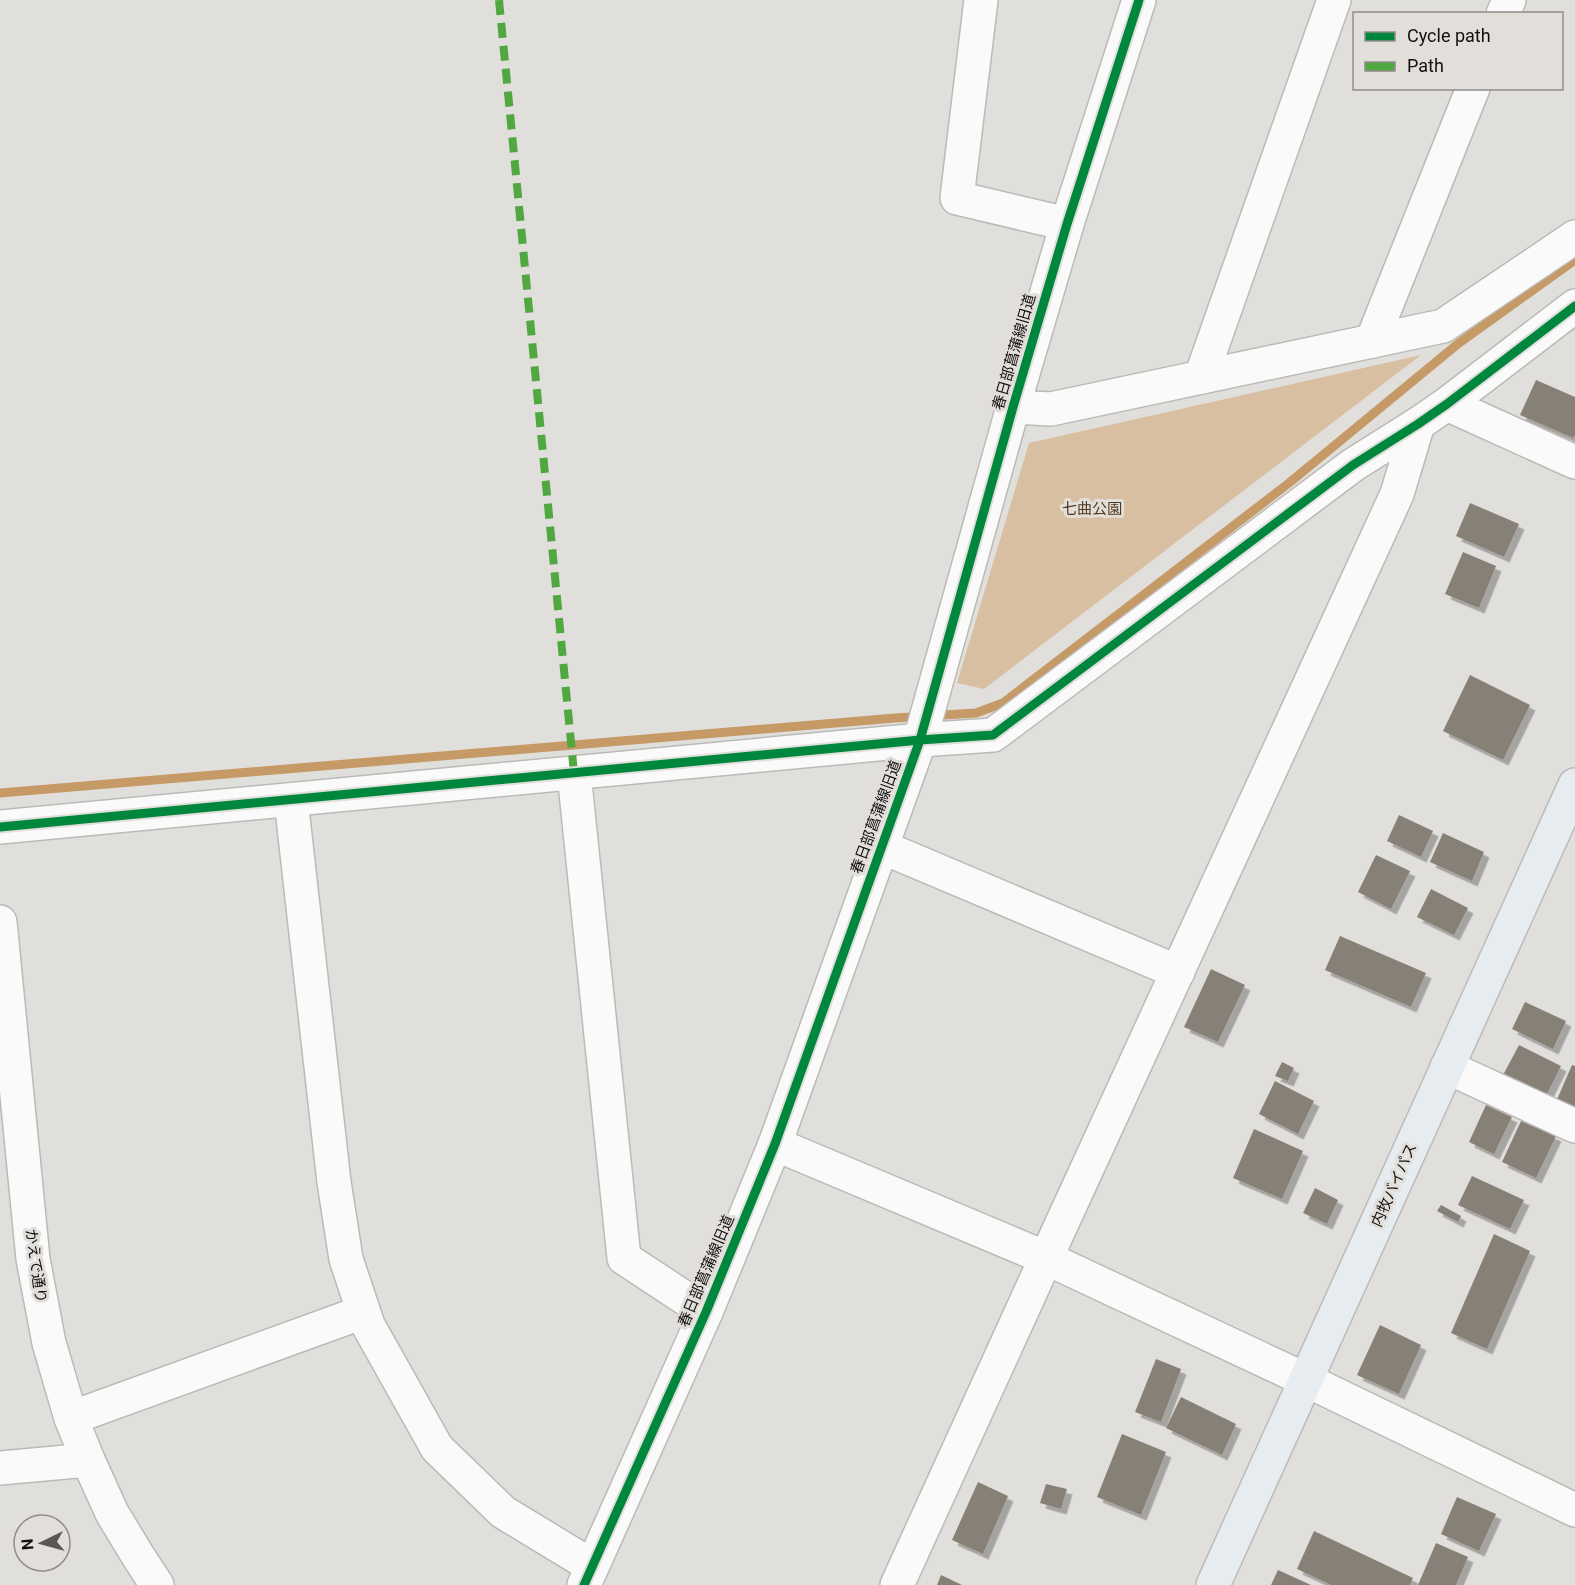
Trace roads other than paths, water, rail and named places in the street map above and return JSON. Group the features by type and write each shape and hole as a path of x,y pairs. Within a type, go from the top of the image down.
{"main road":[{"name":"内牧バイパス","path":"1213,1585 1575,784"}],"street":[{"path":"981,0 957,198 1067,224"},
{"name":"春日部菖蒲線旧道","path":"588,1575 706,1312 775,1144 920,740 1013,406 1067,224 1139,0"},
{"path":"1201,377 1334,0"},
{"path":"1372,341 1472,90"},
{"path":"1013,406 1051,409 1443,326 1575,237"},
{"path":"0,827 993,735 1353,465 1447,404 1575,306"},
{"path":"1447,404 1575,462"},
{"path":"897,1585 1397,494 1418,424"},
{"path":"574,773 624,1258 706,1312"},
{"path":"291,800 334,1182 346,1259 363,1312 368,1325 437,1448 503,1512 588,1575"},
{"path":"882,847 1178,972"},
{"name":"かえで通り","path":"0,922 33,1259 49,1343 71,1418 88,1460 112,1513 157,1585"},
{"path":"1448,1067 1575,1126"},
{"path":"775,1144 1046,1258 1575,1510"},
{"path":"71,1418 363,1312"},
{"path":"0,1468 88,1460"}],"waterway":[{"path":"0,793 976,713 1003,703 1289,483 1459,343 1575,260"}],"park label":[{"name":"七曲公園","path":"1092,509"}]}
